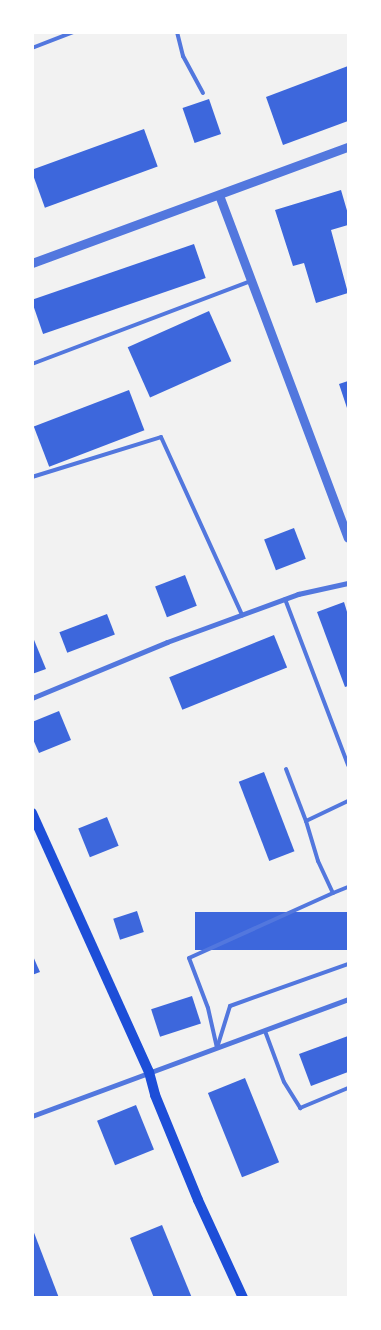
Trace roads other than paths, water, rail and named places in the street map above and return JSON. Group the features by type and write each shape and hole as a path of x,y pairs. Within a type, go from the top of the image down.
{"main road":[{"path":"32,813 149,1072 154,1095 198,1200 243,1298"}],"street":[{"path":"32,262 348,147"},
{"path":"218,195 348,538"},
{"path":"32,698 167,642 298,594 348,583"},
{"path":"32,1116 348,999"}],"lane":[{"path":"32,48 73,32"},
{"path":"177,32 183,56 203,93"},
{"path":"32,364 251,281"},
{"path":"32,476 161,437 242,615"},
{"path":"285,599 348,765"},
{"path":"286,769 306,821 318,861 333,893"},
{"path":"306,821 348,801"},
{"path":"217,1048 208,1008 189,958 348,886"},
{"path":"217,1048 230,1006 348,964"},
{"path":"265,1030 284,1082 300,1108 348,1088"}]}
